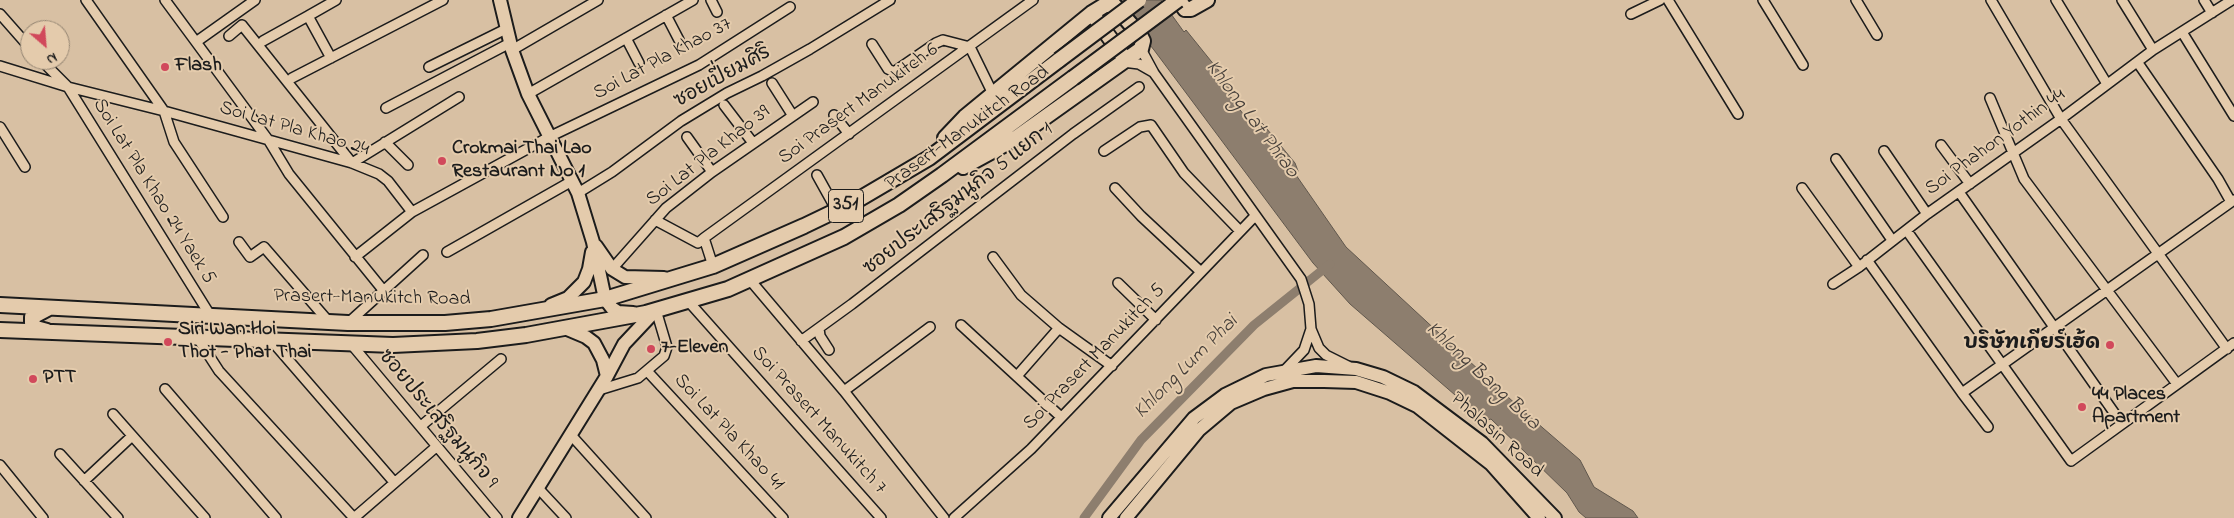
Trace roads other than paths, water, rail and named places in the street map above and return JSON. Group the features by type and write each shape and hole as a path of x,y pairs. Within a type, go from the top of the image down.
{"main road":[{"path":"500,0 506,30 528,94 548,137 575,187 593,242 605,299 618,312 651,312"},
{"name":"Prasert-Manukitch Road","path":"0,305 348,323 445,323 491,319 605,299 713,266 837,211 884,186 929,158 1139,0"},
{"path":"1179,0 1185,9 1191,9 1207,0"},
{"name":"Prasert-Manukitch Road","path":"0,330 271,340 352,345 429,344 477,341 568,329 651,312 688,302 748,281 844,237 899,205 1179,0"},
{"path":"929,158 965,117 1085,19 1105,5 1114,5 1140,35 1143,41 1142,49 1121,64 1016,138 970,164 942,175"},
{"path":"1085,19 1096,19 1123,55 1121,64"},
{"path":"593,242 612,269 625,277 684,276"},
{"path":"534,312 568,298 584,282 589,269 593,242"},
{"path":"741,254 701,275 697,282 700,290 706,292 748,281"},
{"path":"50,307 39,311 32,317 32,323 36,328 50,332"},
{"path":"519,518 599,390 624,344 651,312"},
{"path":"568,329 594,342 603,360 607,376"},
{"name":"Phalasin Road","path":"1108,518 1194,418 1225,395 1266,375 1316,366 1356,369 1383,377 1414,392 1437,407 1482,443 1555,518"},
{"name":"Phalasin Road","path":"1126,518 1199,430 1232,403 1264,389 1293,381 1324,380 1356,382 1390,393 1417,406 1492,464 1539,518"}],"street":[{"path":"86,0 164,111 174,142 223,216"},
{"path":"164,0 269,141 289,174 383,290"},
{"path":"196,42 255,0"},
{"path":"263,41 336,0"},
{"path":"292,78 443,0"},
{"path":"386,108 598,0"},
{"path":"528,94 693,0"},
{"path":"711,0 717,12"},
{"name":"ซอยเปี่ยมศิริ","path":"447,252 575,187 603,178 681,121 727,93 794,58 890,0"},
{"name":"Soi Prasert Manukitch 6","path":"704,238 970,47 1032,0"},
{"path":"1631,14 1660,0"},
{"path":"1668,0 1738,114"},
{"path":"1762,0 1803,65"},
{"path":"1856,0 1877,35"},
{"path":"1907,231 2071,461 2230,346 2158,254 2061,119 1991,0"},
{"path":"2056,0 2107,84"},
{"path":"2122,0 2153,50"},
{"path":"2204,0 2212,13"},
{"name":"Soi Phahon Yothin 44","path":"1833,284 1859,267 1927,214 2138,63 2153,50 2232,0"},
{"name":"Soi Lat Pla Khao 37","path":"548,137 699,65 790,7"},
{"path":"0,14 20,37"},
{"path":"666,15 679,40"},
{"path":"308,16 331,58"},
{"path":"229,36 242,25 352,163 459,97"},
{"path":"429,67 506,30"},
{"path":"2182,32 2234,116"},
{"path":"626,38 639,63"},
{"path":"872,44 888,69 894,72 936,43 944,40 970,47 993,94"},
{"path":"1142,49 1154,73 1301,279 1308,304 1311,329 1319,348 1326,355 1356,369"},
{"path":"1962,393 2232,201 2138,63"},
{"path":"1121,64 1139,64 1154,73"},
{"name":"Soi Lat Pla Khao 24","path":"0,66 68,87 164,111 352,163 379,174 388,181 412,212"},
{"name":"Soi Lat Pla Khao 24 Yaek 5","path":"51,70 68,87 210,315"},
{"path":"772,83 793,116"},
{"name":"ซอยประเสริฐมนูกิจ 5 แยก 1","path":"801,341 1073,134 1139,87"},
{"path":"1990,98 2024,179 2177,384"},
{"name":"Soi Lat Pla Khao 39","path":"612,269 666,208 712,172 813,102"},
{"path":"724,104 753,143"},
{"path":"834,115 848,134"},
{"path":"1104,151 1140,127 1151,125 1184,173 1240,230"},
{"path":"0,128 25,167"},
{"path":"687,136 712,172"},
{"path":"355,257 412,212 548,137"},
{"path":"385,142 408,165"},
{"path":"1941,145 1970,184"},
{"path":"1884,151 1927,214"},
{"path":"1836,159 1892,240"},
{"path":"817,175 837,211"},
{"path":"1115,188 1141,216 1201,272"},
{"path":"1802,188 1859,267"},
{"path":"1959,192 2055,326 2122,424"},
{"name":"Soi Prasert Manukitch 5","path":"954,518 1019,461 1255,216"},
{"path":"655,220 698,243 704,238 713,266"},
{"path":"239,242 250,257 264,247 329,322"},
{"path":"348,323 423,255"},
{"path":"993,257 1021,295 1059,328 1112,366"},
{"path":"1867,260 1988,427"},
{"path":"748,281 844,392 944,518"},
{"path":"1118,283 1156,320"},
{"name":"Soi Prasert Manukitch 7","path":"688,302 882,518"},
{"name":"Soi Lat Pla Khao 41","path":"599,390 630,382 648,372 667,351 667,346 651,312"},
{"path":"961,325 1061,418"},
{"path":"844,392 930,327"},
{"path":"819,328 820,336 829,350"},
{"path":"1017,376 1059,328"},
{"path":"1284,371 1304,350 1311,329"},
{"path":"197,337 219,371 354,518 436,446"},
{"path":"271,340 394,482"},
{"name":"ซอยประเสริฐมนูกิจ 9","path":"352,345 496,518"},
{"path":"421,426 501,359"},
{"name":"Soi Lat Pla Khao 41","path":"648,372 783,518"},
{"path":"165,389 276,518"},
{"path":"113,414 205,518"},
{"path":"570,435 646,518"},
{"path":"84,480 132,436"},
{"path":"60,454 118,518"},
{"path":"0,465 43,518"},
{"path":"538,488 566,518"}],"water":[{"name":"Khlong Bang Bua","path":"1114,0 1161,0 1184,32 1186,30 1236,92 1230,96 1254,129 1262,123 1295,163 1298,171 1296,175 1346,247 1521,409 1580,460 1594,487 1633,511 1638,518 1586,518 1579,512 1567,493 1491,419 1485,421 1350,304 1313,263 1154,50"}],"waterway":[{"name":"Khlong Lum Phai","path":"1084,518 1141,440 1254,325 1330,264"}],"place":[{"name":"Flash","path":"165,67"},
{"name":"Crokmai Thai Lao Restaurant No 1","path":"442,161"},
{"name":"Siri Wan Hoi Thot - Phat Thai","path":"168,342"},
{"name":"บริษัทเกียร์เฮ้ด","path":"2110,345"},
{"name":"7-Eleven","path":"651,349"},
{"name":"PTT","path":"33,379"},
{"name":"44 Places Apartment","path":"2082,407"}],"water label":[{"name":"Khlong Lat Phrao","path":"1251,120"}]}
